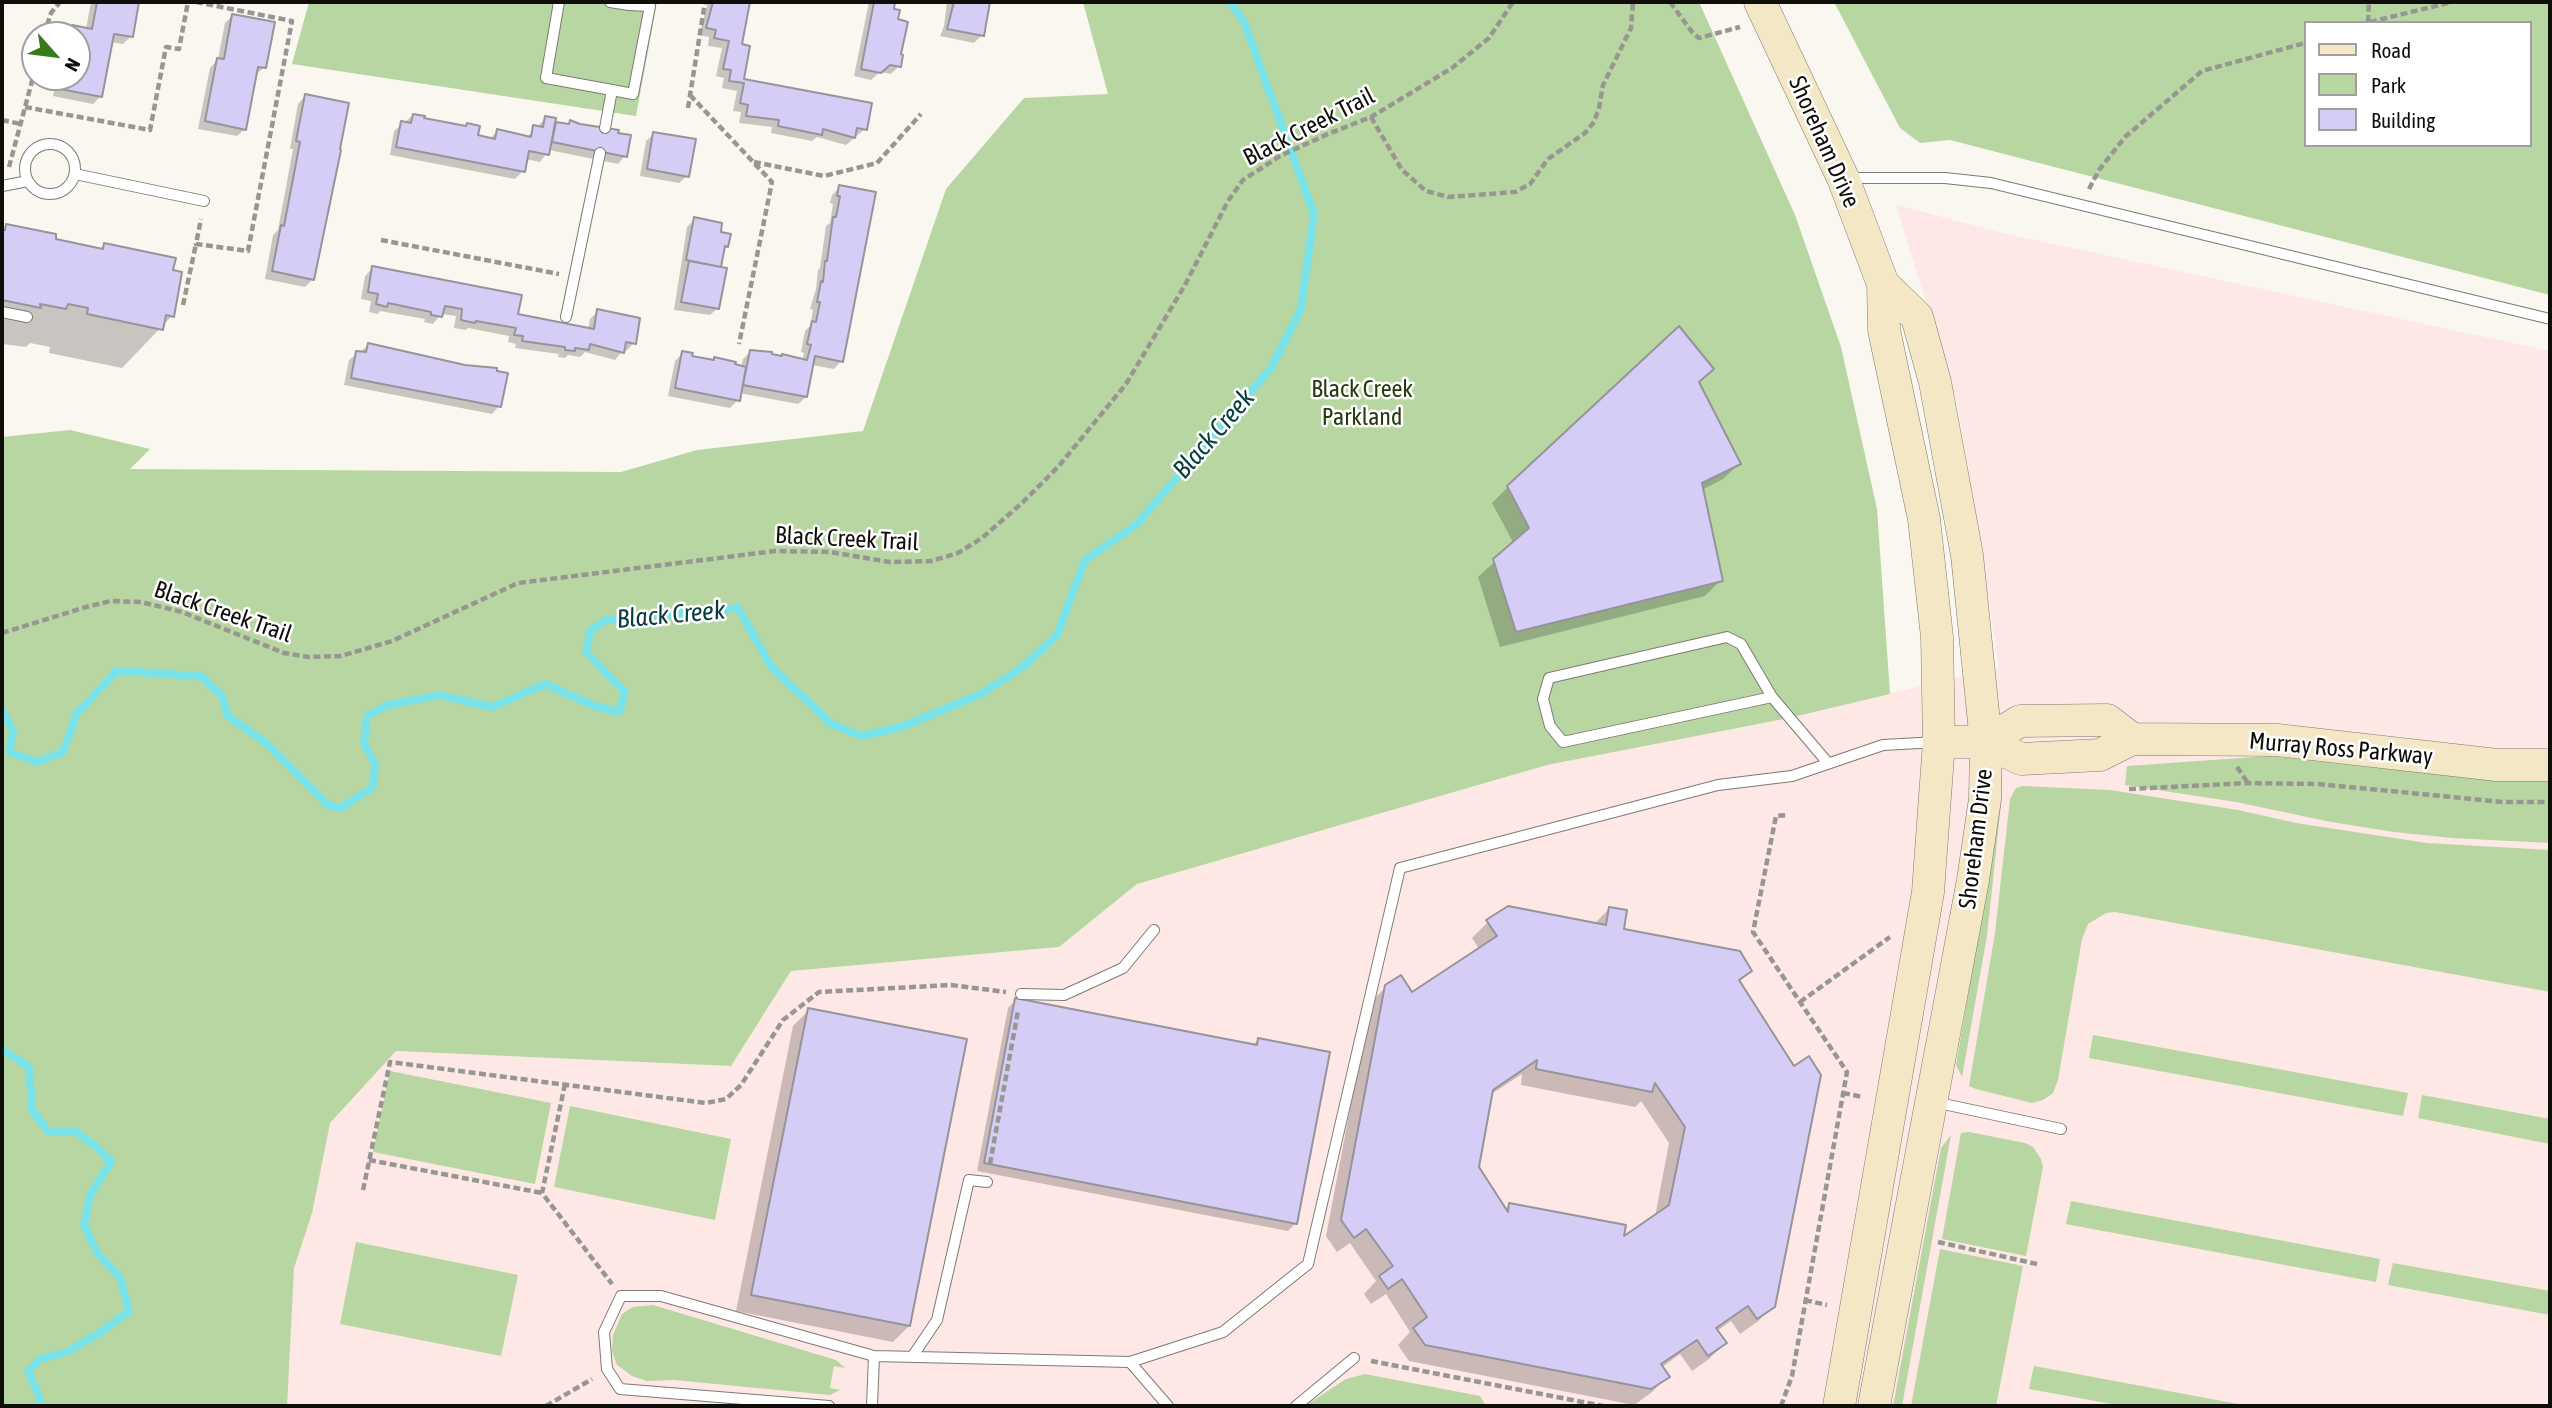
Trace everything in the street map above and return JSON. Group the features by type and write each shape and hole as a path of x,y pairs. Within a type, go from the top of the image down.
{"street":[{"name":"Shoreham Drive","path":"1764,10 1843,178 1883,284 1885,330 1924,519 1937,637 1939,742 1928,892 1839,1406"},
{"name":"Shoreham Drive","path":"1874,1406 1973,880 1985,799 1986,742 1967,555 1935,382 1917,317 1883,284"},
{"name":"Murray Ross Parkway","path":"1939,742 1986,742 2021,759 2100,755 2132,739 2277,740 2497,765 2550,765"}],"lane":[{"path":"559,2 546,78 633,94 650,6 610,2"},
{"path":"605,128 612,90"},
{"path":"52,144 68,151 76,166 75,174 67,188 54,194 38,192 28,181 26,163 35,149 52,144"},
{"path":"566,317 600,153"},
{"path":"75,174 204,201"},
{"path":"1843,178 1945,178 1991,183 2550,319"},
{"path":"3,187 28,181"},
{"path":"2,312 27,317"},
{"path":"1772,697 1563,742 1550,726 1543,699 1549,678 1727,637 1741,644 1772,697 1828,763"},
{"path":"829,1406 620,1389 607,1369 604,1332 621,1296 661,1296 874,1356 1130,1362 1223,1332 1308,1264 1400,868 1718,785 1792,776 1882,745 1939,742"},
{"path":"1021,993 1064,995 1123,968 1154,930"},
{"path":"1930,1101 2061,1129"},
{"path":"912,1357 937,1320 969,1180 987,1182"},
{"path":"872,1406 874,1356"},
{"path":"1296,1406 1354,1358"},
{"path":"1130,1362 1168,1406"}],"path":[{"path":"25,107 150,130 166,47 179,49 188,2"},
{"path":"196,2 292,21 248,251 196,244"},
{"path":"688,108 705,2"},
{"name":"Black Creek Trail","path":"2,633 111,601 141,602 182,612 235,636 285,653 309,657 341,656 392,641 518,583 775,551 830,552 890,562 931,561 958,553 982,538 1058,467 1126,384 1185,285 1228,201 1243,180 1280,156 1371,117 1452,68 1489,38 1513,2"},
{"path":"1371,117 1402,170 1426,191 1448,197 1515,192 1530,184 1548,159 1585,134 1594,122 1603,85 1631,28 1633,2"},
{"path":"1670,2 1699,38 1764,10"},
{"path":"2369,2 2369,21"},
{"path":"2373,21 2452,2"},
{"path":"48,21 56,3"},
{"path":"2080,205 2099,170 2125,137 2202,71 2304,43"},
{"path":"3,187 29,91"},
{"path":"690,95 772,182 738,344"},
{"path":"753,162 824,177 877,163 921,114"},
{"path":"2,120 20,124"},
{"path":"183,304 204,201"},
{"path":"381,240 574,277"},
{"path":"2129,789 2248,783 2318,784 2503,802 2550,803"},
{"path":"1782,1406 1792,1376 1847,1072 1753,932 1776,816 1788,815"},
{"path":"1800,1002 1895,933"},
{"path":"363,1190 390,1062 706,1102 726,1099 741,1085 783,1020 819,992 951,985 1021,993 987,1182"},
{"path":"542,1193 565,1084"},
{"path":"1843,1093 1866,1097"},
{"path":"369,1160 542,1193 621,1296"},
{"path":"1938,1242 2037,1264"},
{"path":"1805,1300 1828,1305"},
{"path":"1354,1358 1604,1406"},
{"path":"546,1406 607,1369"}],"shaded area":[{"path":"1896,205 2007,234 2550,351 2550,1406 2,1406 330,1123 396,1051 731,1066 791,971 1059,947 1137,884 1547,765 1789,718 1999,667 1958,406"}],"green space":[{"path":"309,2 657,2 636,116 292,64"},
{"name":"Black Creek Parkland","path":"1083,2 1699,2 1795,215 1841,347 1877,509 1890,694 1789,718 1547,765 1137,884 1059,947 791,971 731,1066 396,1051 330,1123 312,1213 294,1268 287,1406 2,1406 2,437 70,430 150,449 130,469 621,472 697,450 863,431 946,189 1024,98 1108,94"},
{"path":"1834,2 2550,2 2550,295 1950,140 1920,143 1900,128"},
{"path":"2269,756 2379,768 2550,781 2550,843 2394,832 2236,802 2125,785 2127,766"},
{"path":"2023,786 2110,790 2427,843 2550,850 2550,992 2115,912 2106,913 2088,924 2082,939 2058,1080 2053,1093 2032,1103 1976,1089 1969,1086 1995,933 2010,799 2016,788"},
{"path":"2002,795 1987,936 1962,1077 1956,1065 1981,920 1997,802"},
{"path":"2093,1035 2408,1093 2403,1116 2089,1058"},
{"path":"390,1071 551,1103 535,1184 373,1152"},
{"path":"2422,1095 2550,1119 2550,1144 2418,1118"},
{"path":"570,1106 731,1139 715,1220 554,1187"},
{"path":"1969,1132 2025,1143 2033,1147 2041,1159 2043,1167 2026,1256 1942,1239 1961,1133"},
{"path":"1951,1135 1902,1406 1893,1406 1941,1148"},
{"path":"2071,1201 2380,1259 2376,1282 2066,1224"},
{"path":"356,1242 518,1275 501,1356 340,1324"},
{"path":"1940,1249 2023,1266 1996,1406 1911,1406"},
{"path":"2393,1263 2550,1291 2550,1315 2388,1285"},
{"path":"653,1305 836,1360 845,1368 834,1366 830,1388 840,1390 830,1395 674,1380 647,1381 632,1376 617,1365 612,1351 613,1335 622,1314 633,1307"},
{"path":"2034,1366 2249,1406 2123,1406 2029,1389"},
{"path":"1365,1374 1480,1396 1486,1406 1305,1406 1346,1379"}],"building":[{"path":"97,2 139,2 133,37 114,34 102,97 70,91 91,91 92,29"},
{"path":"713,2 750,2 742,44 750,46 744,79 872,103 867,130 857,128 855,138 823,129 822,135 778,126 779,120 746,116 748,105 740,103 744,83 729,81 731,70 723,69 729,41 714,38 716,30 706,28"},
{"path":"874,2 895,2 894,9 900,10 898,19 908,22 901,67 890,65 881,73 861,69"},
{"path":"954,2 990,2 984,36 947,29"},
{"path":"232,14 275,22 266,68 258,67 246,130 205,121 217,58 224,59"},
{"path":"305,94 349,103 314,280 272,271 281,225 284,226 300,142 296,141"},
{"path":"413,114 466,126 467,123 480,126 478,135 495,139 497,129 531,137 533,125 543,127 545,116 556,118 549,155 529,151 525,172 396,147 401,121 411,123"},
{"path":"570,120 631,135 627,157 552,142 556,122 569,124"},
{"path":"653,132 696,139 689,177 647,169"},
{"path":"839,185 876,192 843,362 815,356 807,397 743,385 750,350 807,360 811,345 807,344 812,321 816,322 820,302 817,302 827,261 833,217 836,217 840,196 837,196"},
{"path":"694,217 722,223 721,232 731,234 728,247 725,246 721,267 686,260"},
{"path":"6,224 56,234 56,239 103,249 104,243 176,258 173,270 182,272 174,317 166,315 163,330 87,314 88,308 68,304 66,309 40,304 41,308 2,300 2,230 5,230"},
{"path":"689,261 727,268 719,309 681,302"},
{"path":"372,266 522,295 518,314 594,329 597,309 640,318 636,344 626,342 624,353 590,344 589,350 565,350 565,347 522,341 523,336 514,335 516,328 461,320 462,309 445,306 442,317 388,303 387,307 376,304 378,294 368,292"},
{"path":"1679,326 1714,369 1699,382 1741,464 1702,483 1723,581 1516,632 1493,559 1529,528 1507,486"},
{"path":"368,343 465,365 497,368 497,371 508,373 501,407 351,378 356,351 366,352"},
{"path":"682,351 693,353 692,356 736,362 735,364 746,367 740,401 675,388"},
{"path":"1508,906 1606,925 1609,907 1627,910 1624,929 1740,951 1752,971 1739,980 1794,1066 1809,1056 1821,1075 1775,1307 1757,1319 1748,1306 1716,1328 1727,1343 1708,1356 1697,1340 1661,1364 1670,1377 1651,1389 1425,1345 1413,1328 1427,1317 1402,1279 1388,1289 1379,1276 1393,1266 1366,1229 1354,1238 1341,1220 1385,985 1401,975 1412,992 1497,936 1486,920","holes":["1537,1060 1536,1069 1652,1092 1655,1083 1685,1127 1669,1205 1624,1236 1626,1225 1509,1203 1508,1212 1479,1167 1493,1090"]},
{"path":"1015,998 1257,1045 1258,1038 1330,1052 1297,1224 984,1163"},
{"path":"808,1008 967,1039 910,1326 751,1295"}],"waterway":[{"name":"Black Creek","path":"9,752 37,762 63,752 77,713 117,671 201,676 222,696 228,716 266,743 328,805 341,808 373,787 375,764 364,743 367,716 388,705 440,695 492,707 545,684 595,706 619,712 625,692 586,652 590,631 606,620 738,608 771,666 831,724 862,736 904,726 981,694 1023,667 1057,635 1085,560 1136,525 1271,368 1301,309 1314,214 1244,22 1230,2"},
{"name":"Black Creek","path":"2,710 13,731 9,752"},
{"path":"2,1049 29,1067 32,1110 48,1131 76,1132 98,1148 111,1162 90,1195 84,1225 98,1254 120,1277 129,1311 67,1352 40,1359 28,1371 41,1406"}]}
